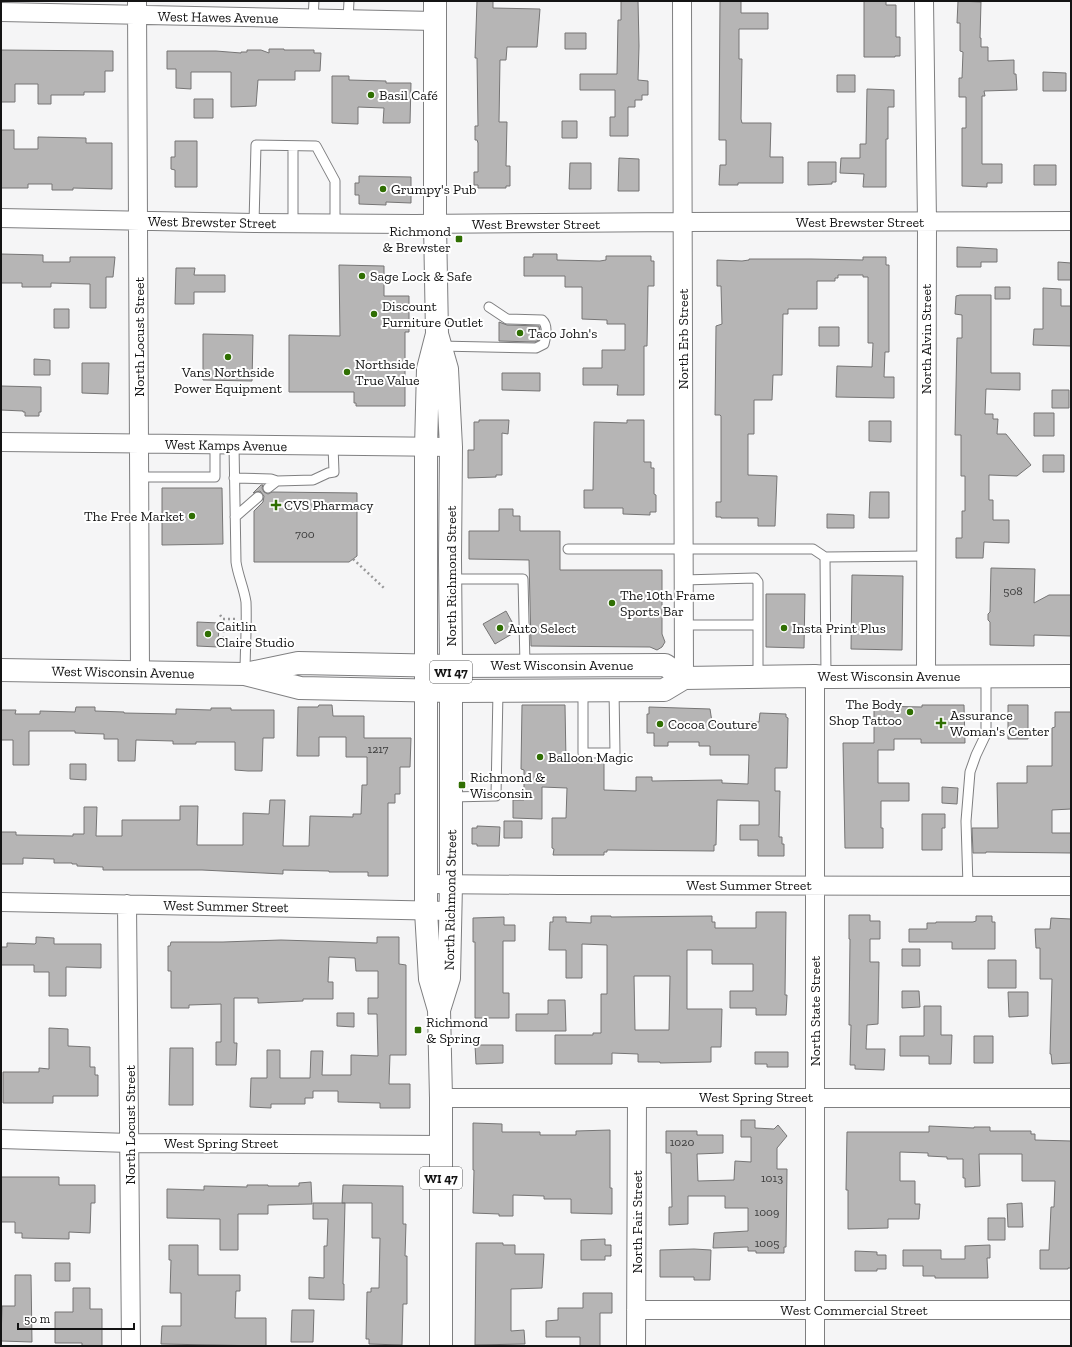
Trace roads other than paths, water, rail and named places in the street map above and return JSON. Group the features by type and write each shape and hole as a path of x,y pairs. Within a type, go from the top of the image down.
{"main road":[{"name":"North Richmond Street","path":"435,11 435,224 437,342 447,370 451,447 451,884 449,978 439,1010"},
{"name":"North Richmond Street","path":"437,342 428,369 426,448 426,911 430,979 439,1010 441,1098 441,1346"},
{"name":"West Wisconsin Avenue","path":"1,670 245,674 298,663 426,666 665,665 684,678"},
{"name":"West Wisconsin Avenue","path":"245,674 300,688 451,691 664,690 684,678 1071,676"}],"street":[{"name":"North Erb Street","path":"682,1 684,678"},
{"name":"North Alvin Street","path":"924,1 927,222 926,676"},
{"name":"West Hawes Avenue","path":"1,12 137,8 313,10 348,19 435,11"},
{"name":"North Locust Street","path":"137,8 140,673"},
{"name":"West Brewster Street","path":"1,218 335,224 1071,221"},
{"name":"West Kamps Avenue","path":"1,442 426,448 451,447"},
{"name":"North State Street","path":"814,1346 815,885 820,677"},
{"name":"West Summer Street","path":"426,884 1071,886"},
{"name":"West Summer Street","path":"1,902 450,911"},
{"name":"North Locust Street","path":"127,904 131,1346"},
{"name":"West Spring Street","path":"441,1098 1071,1098"},
{"name":"North Fair Street","path":"636,1346 637,1098"},
{"name":"West Spring Street","path":"1,1140 441,1145"},
{"name":"West Commercial Street","path":"636,1310 1071,1310"}],"lane":[{"path":"348,19 349,1"},
{"path":"254,223 256,145 316,146 335,182 335,224"},
{"path":"293,146 293,223"},
{"path":"437,342 536,348 544,344 546,339 545,322 542,320 507,319 489,307"},
{"path":"139,477 215,477 215,445"},
{"path":"234,445 236,562 246,602 245,674"},
{"path":"234,478 271,479 277,481 313,480 328,473 334,472 333,446"},
{"path":"268,488 277,481"},
{"path":"235,517 258,497"},
{"path":"568,548 813,549 825,557 926,556"},
{"path":"820,677 825,557"},
{"path":"683,580 755,578 758,582 758,678"},
{"path":"450,579 523,580 525,665"},
{"path":"683,625 758,625"},
{"path":"968,886 966,821 970,772 986,734 986,676"},
{"path":"583,690 583,753 615,753 614,690"},
{"path":"451,797 496,796 498,691"}],"place":[{"name":"Basil Café","path":"371,95"},
{"name":"Grumpy's Pub","path":"383,189"},
{"name":"Richmond & Brewster","path":"459,239"},
{"name":"Sage Lock & Safe","path":"362,276"},
{"name":"Discount Furniture Outlet","path":"374,314"},
{"name":"Taco John's","path":"520,333"},
{"name":"Vans Northside Power Equipment","path":"228,357"},
{"name":"Northside True Value","path":"347,372"},
{"name":"CVS Pharmacy","path":"276,505"},
{"name":"The Free Market","path":"192,516"},
{"name":"The 10th Frame Sports Bar","path":"612,603"},
{"name":"Auto Select","path":"500,628"},
{"name":"Insta Print Plus","path":"784,628"},
{"name":"Caitlin Claire Studio","path":"208,634"},
{"name":"The Body Shop Tattoo","path":"910,712"},
{"name":"Assurance Woman's Center","path":"941,723"},
{"name":"Cocoa Couture","path":"660,724"},
{"name":"Balloon Magic","path":"540,757"},
{"name":"Richmond & Wisconsin","path":"462,785"},
{"name":"Richmond & Spring","path":"418,1030"}]}
